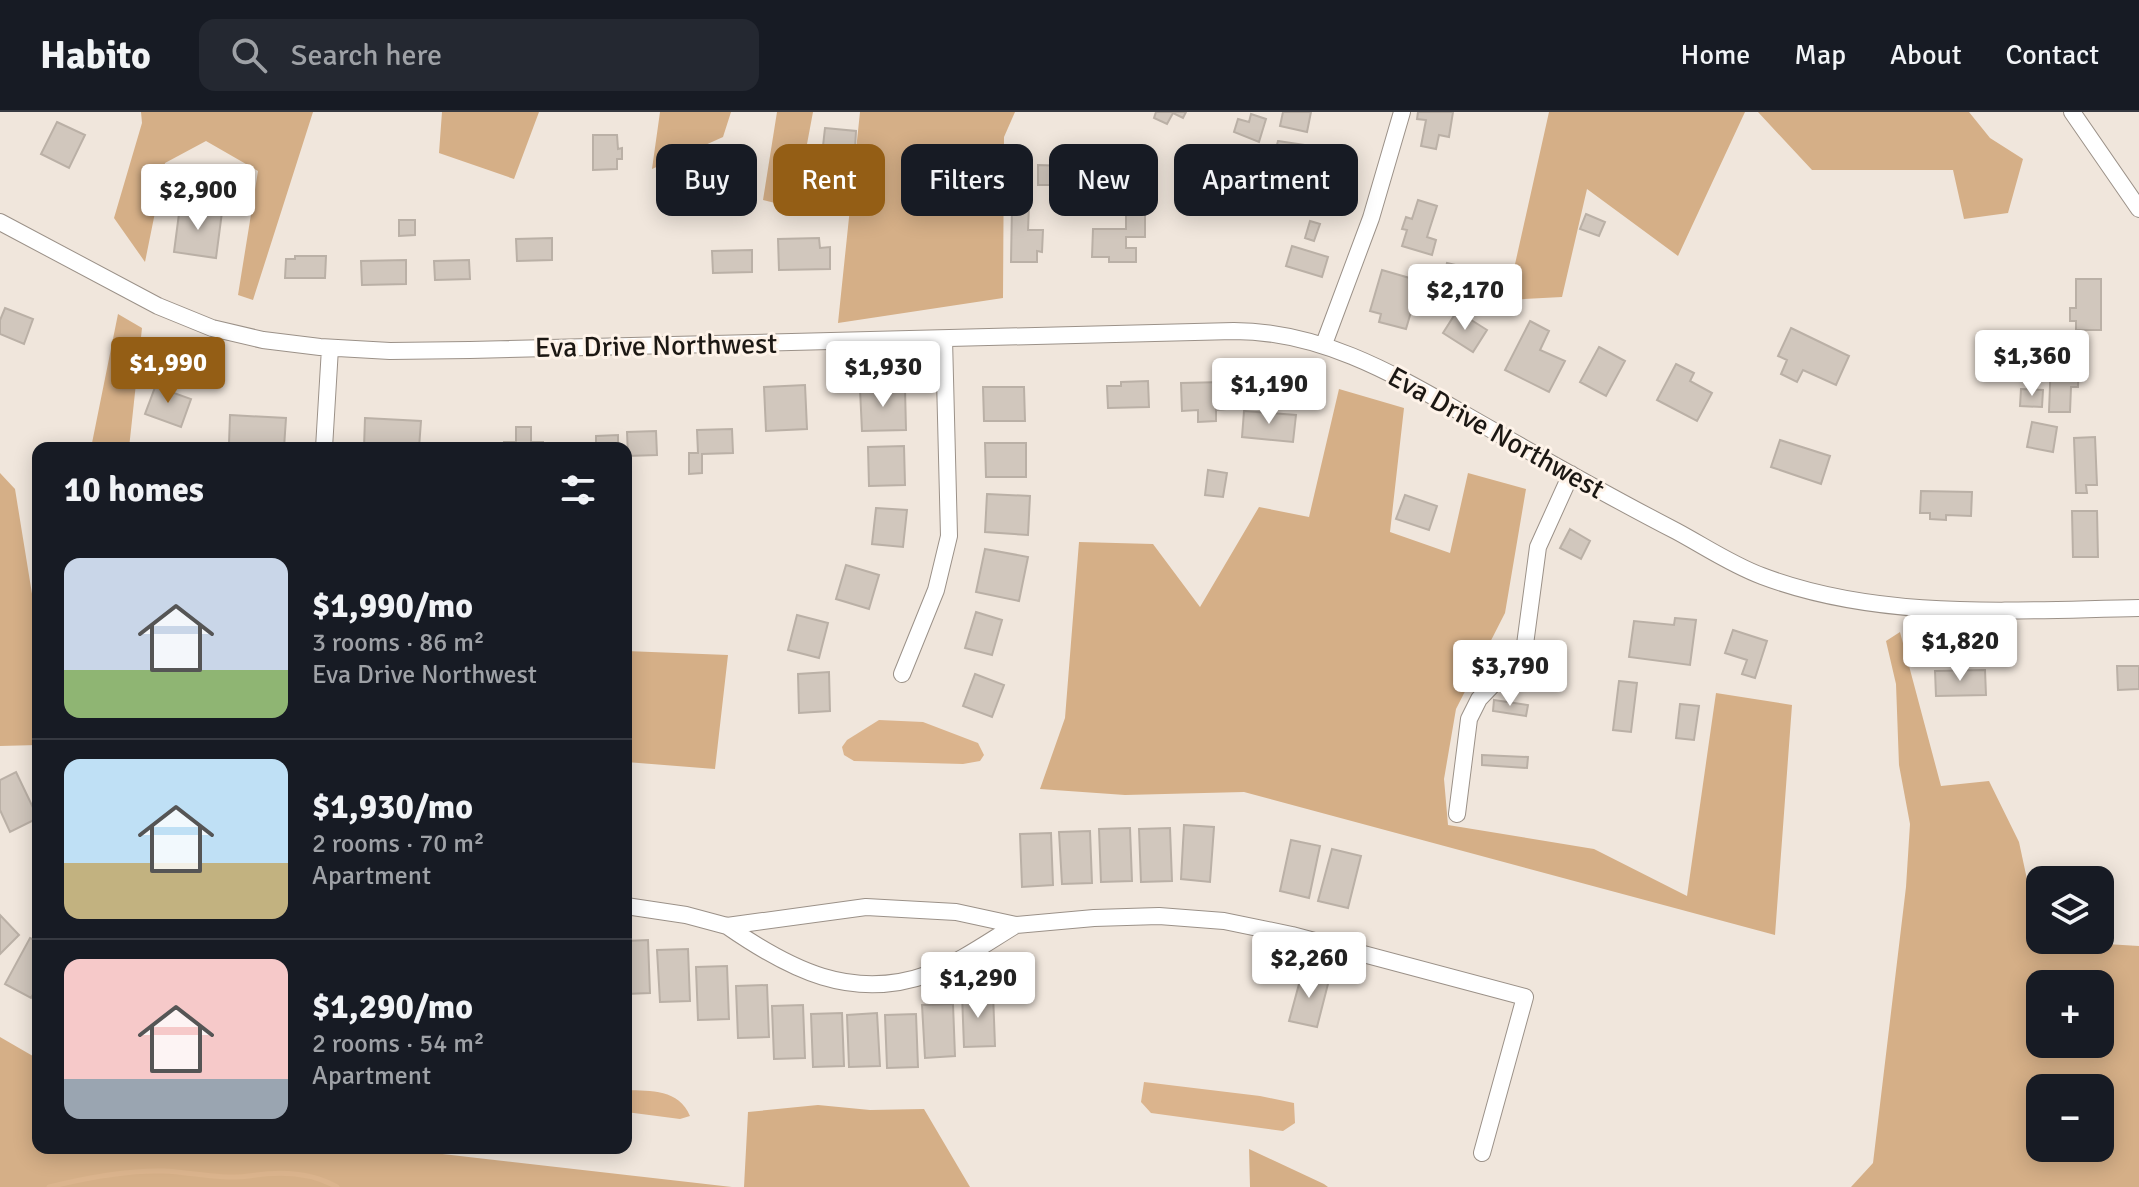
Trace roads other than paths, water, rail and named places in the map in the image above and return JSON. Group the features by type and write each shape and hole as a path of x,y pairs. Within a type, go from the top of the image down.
{"street":[{"path":"1324,344 1371,218 1402,112"},
{"path":"2072,112 2139,209"},
{"name":"Eva Drive Northwest","path":"0,222 185,319 263,340 330,348 470,350 1243,331 1287,336 1324,344 1383,368 1759,576 1823,596 1917,608 1986,611 2139,608"},
{"path":"902,674 936,590 949,536 944,339"},
{"path":"324,442 330,348"},
{"path":"1457,814 1469,719 1479,699 1524,652 1538,547 1571,474"},
{"path":"632,906 727,926 760,949 804,972 843,983 872,985 930,974 1016,925"},
{"path":"727,926 866,907 956,912 1016,925 1159,916 1224,921 1292,935 1525,997 1482,1153"}],"waterway":[{"path":"49,1187 106,1175 164,1171 229,1177 294,1174 316,1178 337,1187"}]}
